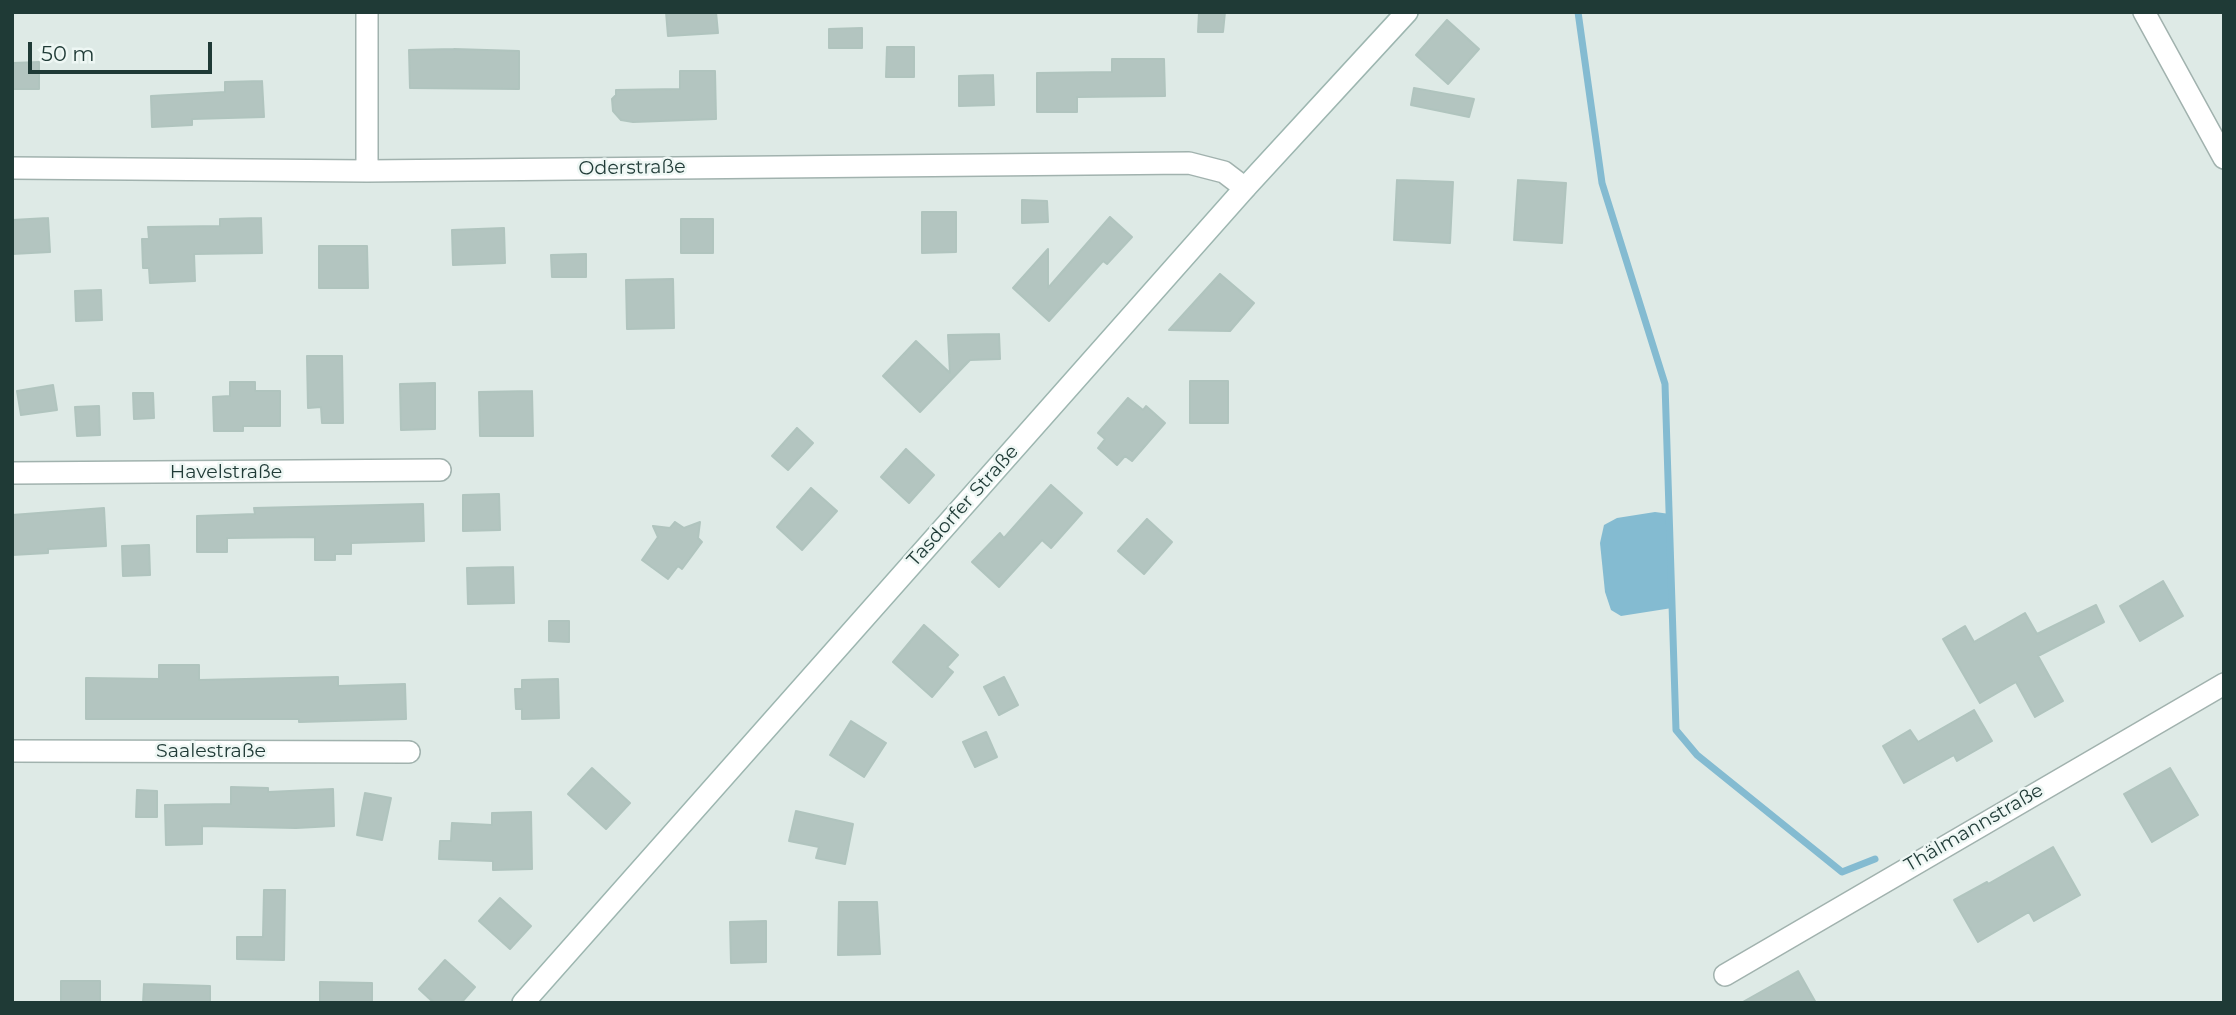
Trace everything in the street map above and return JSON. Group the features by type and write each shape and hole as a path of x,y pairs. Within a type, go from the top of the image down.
{"street":[{"path":"367,12 367,171"},
{"name":"Tasdorfer Straße","path":"523,1003 1245,187 1407,12"},
{"path":"2144,12 2224,158"},
{"name":"Oderstraße","path":"12,168 367,171 1189,163 1224,172 1245,187"},
{"name":"Havelstraße","path":"12,474 440,470"},
{"name":"Thälmannstraße","path":"1725,975 2224,684"},
{"name":"Saalestraße","path":"12,751 409,752"}],"water":[{"path":"1655,512 1670,514 1672,608 1621,616 1611,610 1605,592 1600,543 1604,525 1617,518"}],"building":[{"path":"666,12 716,12 718,33 668,36"},
{"path":"1199,12 1225,12 1223,32 1198,32"},
{"path":"1447,20 1479,49 1448,84 1416,55"},
{"path":"862,28 862,48 829,48 829,29"},
{"path":"887,47 914,47 914,77 886,77"},
{"path":"409,50 519,51 519,89 410,88"},
{"path":"1112,59 1164,59 1165,96 1077,97 1077,112 1037,112 1037,73 1112,72"},
{"path":"39,62 39,89 13,89 13,63"},
{"path":"680,71 715,71 716,119 633,122 621,120 613,111 612,99 616,90 680,89"},
{"path":"993,75 994,105 959,106 959,76"},
{"path":"262,81 264,117 192,119 192,125 152,127 151,96 225,92 225,82"},
{"path":"1414,88 1474,99 1469,117 1411,105"},
{"path":"1397,180 1453,182 1450,243 1394,240"},
{"path":"1518,180 1566,183 1562,243 1514,240"},
{"path":"1022,200 1047,201 1048,222 1022,223"},
{"path":"922,212 956,212 956,252 922,253"},
{"path":"1110,217 1132,237 1107,264 1103,261 1049,321 1013,288 1048,249 1048,288"},
{"path":"48,218 50,252 12,254 12,220"},
{"path":"261,218 262,253 194,254 195,281 150,283 149,268 143,268 142,239 149,239 148,227 220,226 220,219"},
{"path":"681,219 713,219 713,253 681,253"},
{"path":"504,228 505,263 453,265 452,230"},
{"path":"319,246 367,246 368,288 319,288"},
{"path":"586,254 586,277 552,277 551,255"},
{"path":"1220,274 1254,303 1230,331 1169,330"},
{"path":"673,279 674,328 627,329 626,280"},
{"path":"101,290 102,320 76,321 75,291"},
{"path":"999,334 1000,359 970,360 920,412 883,376 916,341 950,373 948,335"},
{"path":"307,356 342,356 343,423 322,423 321,407 308,408"},
{"path":"1190,381 1228,381 1228,423 1190,423"},
{"path":"230,382 255,382 255,391 280,391 280,426 243,426 243,431 214,431 213,397 230,396"},
{"path":"435,383 435,429 401,430 400,384"},
{"path":"53,385 57,410 21,415 17,391"},
{"path":"532,391 533,436 480,436 479,392"},
{"path":"133,393 153,393 154,418 134,419"},
{"path":"1128,398 1143,410 1146,406 1165,423 1132,461 1125,456 1117,465 1098,448 1105,439 1098,433"},
{"path":"99,406 100,435 77,436 75,407"},
{"path":"797,428 813,443 788,470 772,456"},
{"path":"906,449 934,475 909,503 881,477"},
{"path":"1051,485 1082,513 1051,548 1042,540 999,587 972,562 1000,533 1004,538"},
{"path":"811,488 837,511 802,550 777,527"},
{"path":"499,494 500,530 463,531 463,495"},
{"path":"423,504 424,541 351,543 351,554 335,554 335,560 315,560 315,537 227,538 227,552 197,552 197,516 255,514 254,508"},
{"path":"104,508 106,546 48,549 48,553 12,555 12,515"},
{"path":"1147,519 1172,542 1144,574 1118,551"},
{"path":"675,522 684,528 700,522 698,538 702,542 682,569 678,566 668,579 642,560 658,537 653,526 670,528"},
{"path":"149,545 150,575 123,576 122,546"},
{"path":"513,567 514,603 468,604 467,568"},
{"path":"2163,581 2183,616 2140,641 2120,606"},
{"path":"2096,605 2104,622 2038,656 2063,701 2035,717 2016,682 1980,703 1943,639 1965,626 1974,642 2025,613 2037,634"},
{"path":"549,621 569,621 569,642 549,641"},
{"path":"924,625 958,655 947,667 953,672 932,697 893,662"},
{"path":"159,665 199,665 199,680 338,677 338,686 405,684 406,719 299,722 299,719 86,719 86,678 159,679"},
{"path":"1004,677 1018,705 999,715 984,687"},
{"path":"558,679 559,718 522,719 522,709 516,709 515,689 522,689 522,680"},
{"path":"1974,710 1992,741 1957,761 1954,755 1904,783 1883,746 1910,730 1918,742"},
{"path":"851,721 886,743 864,777 830,755"},
{"path":"986,732 997,757 975,767 963,742"},
{"path":"592,768 630,803 606,829 568,794"},
{"path":"2170,768 2198,815 2152,842 2124,794"},
{"path":"231,787 268,788 268,792 333,789 334,826 202,826 202,844 166,845 165,805 231,804"},
{"path":"137,790 157,791 157,817 136,817"},
{"path":"365,793 391,798 382,840 357,835"},
{"path":"796,811 853,824 845,864 816,858 819,847 789,841"},
{"path":"531,812 532,869 493,870 493,861 439,859 440,841 451,841 452,823 492,825 492,813"},
{"path":"2053,847 2080,895 2034,921 2029,912 1978,942 1954,900"},
{"path":"264,890 285,890 284,960 237,959 237,937 263,937"},
{"path":"500,898 531,926 510,949 479,921"},
{"path":"839,902 877,902 880,954 838,955"},
{"path":"766,921 766,962 731,963 730,922"},
{"path":"445,960 475,987 461,1003 434,1003 419,989"},
{"path":"1798,971 1816,1003 1741,1003"},
{"path":"61,981 100,981 100,1003 61,1003"},
{"path":"320,982 372,983 372,1003 320,1003"},
{"path":"144,984 210,986 210,1003 143,1003"}],"waterway":[{"path":"1578,12 1602,183 1665,384 1676,730 1697,755 1842,872 1875,859"}]}
